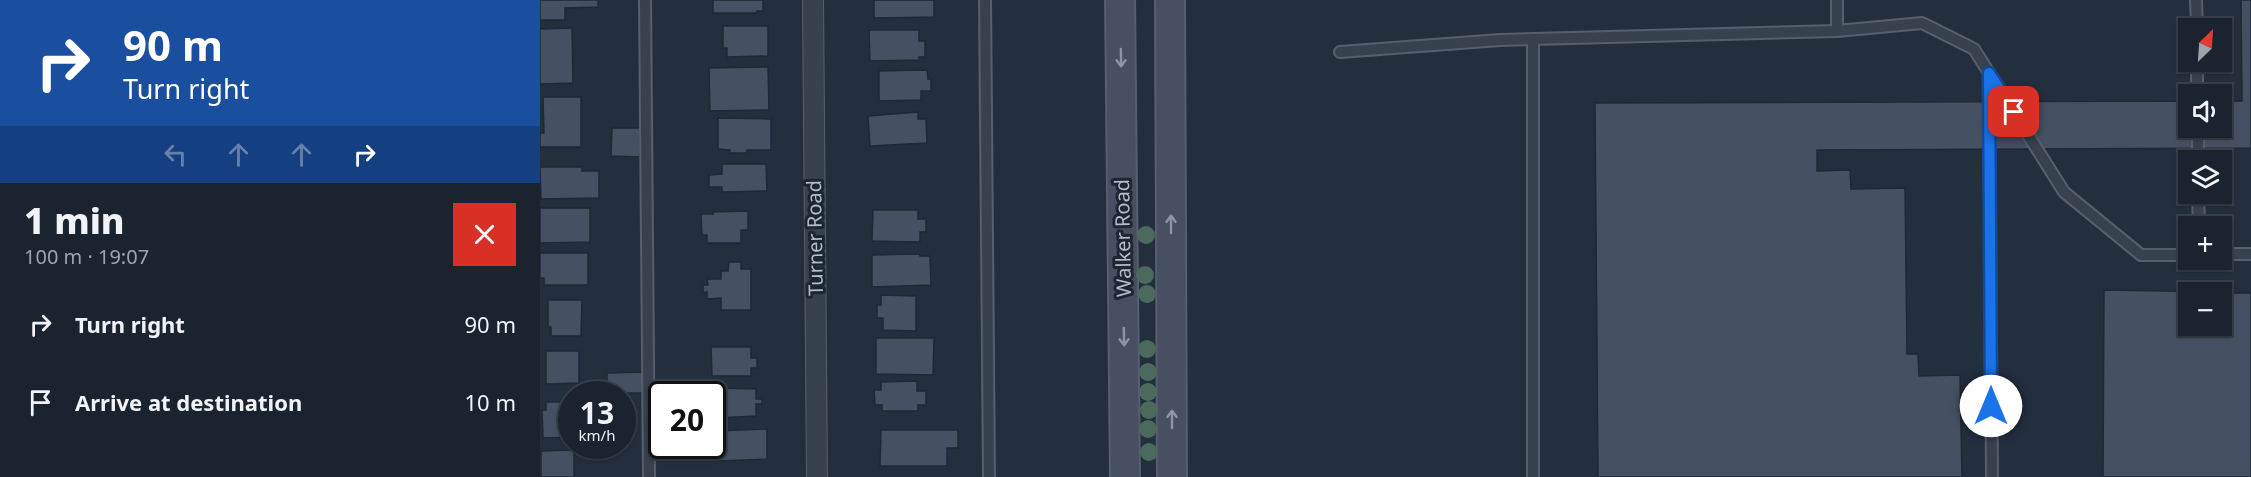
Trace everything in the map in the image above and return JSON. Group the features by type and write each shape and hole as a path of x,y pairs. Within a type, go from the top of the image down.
{"main road":[{"name":"Walker Road","path":"1120,0 1125,477"},
{"path":"1170,0 1172,477"}],"street":[{"name":"Turner Road","path":"813,0 817,477"}],"lane":[{"path":"645,0 649,477"},
{"path":"985,0 989,477"},
{"path":"1837,0 1837,31"},
{"path":"2196,0 2197,18"},
{"path":"1340,52 1533,39 1837,31 1922,23 1974,49 2064,192 2141,255 2178,255"},
{"path":"1533,39 1533,477"},
{"path":"1989,73 1992,477"},
{"path":"2232,254 2251,254"}],"building":[{"path":"540,0 598,0 598,7 565,8 565,20 540,20"},
{"path":"713,0 763,0 763,11 713,13"},
{"path":"874,0 934,0 934,17 874,18"},
{"path":"2241,0 2251,0 2251,148 1817,150 1817,171 1850,170 1851,189 1905,188 1907,354 1918,354 1919,376 1960,375 1962,477 1598,477 1595,103 2178,101 2178,138 2232,138 2232,101 2242,101"},
{"path":"723,26 768,26 768,56 727,57 727,48 723,48"},
{"path":"572,28 573,83 540,84 540,29"},
{"path":"869,30 919,30 919,41 925,41 925,57 919,57 919,60 870,61"},
{"path":"768,67 769,110 710,111 709,68"},
{"path":"927,70 928,79 931,79 931,91 921,91 921,100 879,101 879,71"},
{"path":"543,97 581,97 581,147 540,147 540,133 544,133"},
{"path":"918,112 918,119 926,119 927,143 870,146 868,116"},
{"path":"718,118 771,119 771,150 730,153 730,150 718,149"},
{"path":"612,128 640,128 640,157 611,156"},
{"path":"722,164 766,164 767,191 722,192 722,187 709,187 709,175 722,174"},
{"path":"540,167 582,167 582,171 599,171 599,198 541,199"},
{"path":"540,208 590,208 590,242 540,243"},
{"path":"873,210 918,210 918,219 926,219 926,232 920,232 920,242 872,241"},
{"path":"748,211 748,230 741,230 741,243 707,243 707,235 702,235 701,214"},
{"path":"540,253 588,253 588,285 544,285 544,278 540,278"},
{"path":"920,254 920,256 930,256 931,285 872,287 872,255"},
{"path":"729,262 741,262 741,269 751,269 751,310 721,310 721,298 707,299 707,292 703,293 703,285 708,285 707,279 721,279 721,271 728,271"},
{"path":"2104,290 2178,291 2178,336 2232,336 2232,293 2251,293 2251,477 2103,477"},
{"path":"881,295 916,296 916,331 883,330 883,318 877,318 877,305 881,305"},
{"path":"548,300 582,300 581,336 551,336 551,327 548,327"},
{"path":"876,338 934,338 933,375 876,374"},
{"path":"711,347 751,347 751,358 757,358 757,368 751,368 751,376 712,376"},
{"path":"546,351 579,351 579,381 558,381 558,384 546,384"},
{"path":"644,372 644,393 636,393 636,381 607,381 607,373"},
{"path":"917,381 917,391 926,391 926,405 918,405 918,411 882,411 882,405 875,405 874,390 881,390 881,382"},
{"path":"726,388 756,389 756,399 762,399 762,404 756,404 756,416 726,418"},
{"path":"546,402 558,402 558,437 543,438 542,410 546,410"},
{"path":"767,429 767,459 720,461 720,459 726,459 726,431"},
{"path":"881,430 958,430 958,448 947,448 947,466 880,466"},
{"path":"558,450 558,459 574,459 574,477 541,477 541,451"}],"route":[{"path":"1991,406 1989,73 2014,112"}]}
